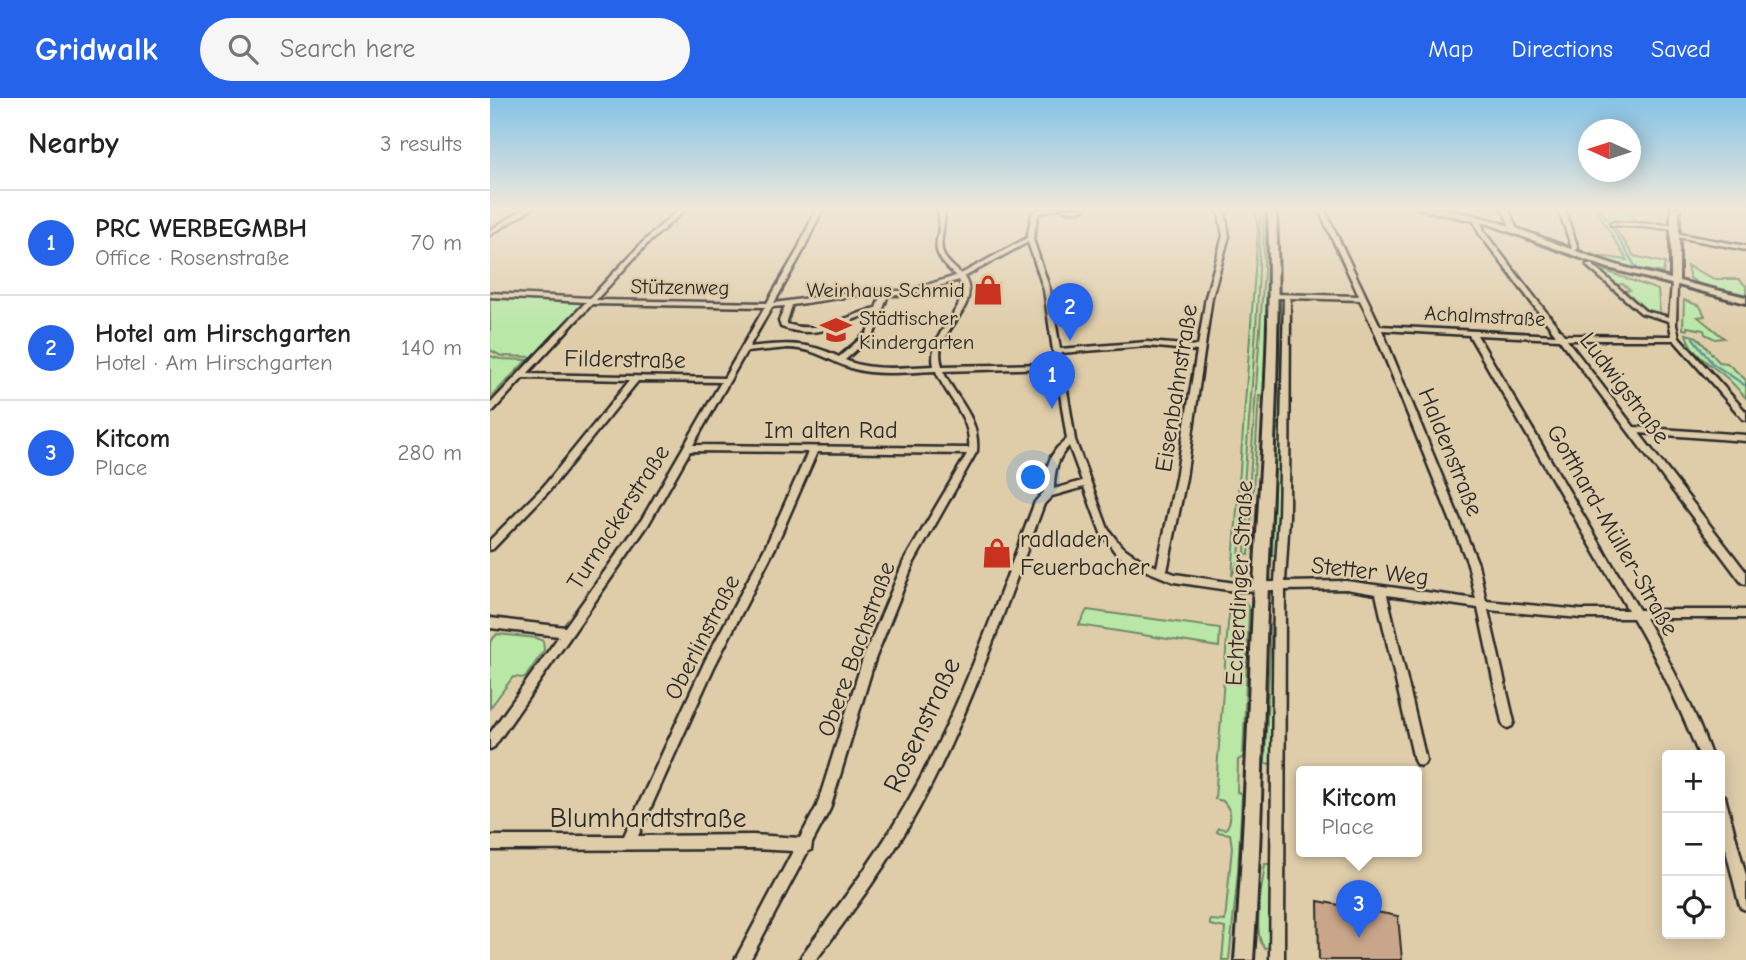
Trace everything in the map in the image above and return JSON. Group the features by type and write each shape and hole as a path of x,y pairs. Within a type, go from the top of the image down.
{"main road":[{"name":"Echterdinger Straße","path":"1244,960 1251,879 1261,587 1272,405 1272,248"},
{"path":"1565,248 1675,284 1746,300"},
{"path":"1674,248 1675,284"}],"street":[{"path":"490,409 640,248"},
{"name":"Turnackerstraße","path":"490,743 645,522 802,248"},
{"path":"939,248 946,265 961,276 967,292 939,340 936,357 939,370 973,432 973,451"},
{"name":"Stützenweg","path":"490,295 592,301 789,304 852,294 916,292 961,276 1014,248"},
{"path":"1034,248 1047,290 1071,440"},
{"name":"Eisenbahnstraße","path":"1161,573 1173,526 1212,284 1222,248"},
{"name":"Haldenstraße","path":"1340,248 1377,328 1469,553 1485,606 1508,722"},
{"name":"Ludwigstraße","path":"1494,248 1746,580"},
{"path":"1589,265 1643,312 1672,320"},
{"path":"1675,284 1672,320 1676,338 1746,417"},
{"path":"839,361 870,334 885,293"},
{"path":"1273,296 1364,298"},
{"name":"Echterdinger Straße","path":"1278,960 1280,586 1284,516 1287,296"},
{"path":"789,304 784,325 800,332 819,330 879,309"},
{"name":"Achalmstraße","path":"1377,328 1564,337 1676,338"},
{"path":"790,346 800,332"},
{"name":"Gotthard-Müller-Straße","path":"1472,333 1668,671 1703,750"},
{"path":"1058,351 1147,344 1200,349"},
{"path":"743,350 790,346 815,349 861,369 939,370 1060,366"},
{"name":"Filderstraße","path":"522,376 726,380"},
{"path":"490,546 565,467 635,379"},
{"path":"1633,429 1746,438"},
{"name":"Stetter Weg","path":"1071,440 1084,484 1104,530 1118,549 1136,562 1161,573 1218,586 1338,584 1485,606 1581,614 1746,614"},
{"name":"Rosenstraße","path":"807,960 871,873 924,785 964,700 1040,502 1049,493 1049,477 1057,453 1071,440"},
{"name":"Im alten Rad","path":"687,448 973,451"},
{"name":"Oberlinstraße","path":"628,843 709,665 771,548 814,449"},
{"name":"Obere Bachstraße","path":"742,960 823,809 869,659 889,606 919,543 973,451"},
{"path":"1049,493 1084,484"},
{"path":"1380,589 1420,760"},
{"path":"490,622 568,632"},
{"path":"1723,813 1745,898"},
{"name":"Blumhardtstraße","path":"490,843 753,842 806,845"}],"green space":[{"path":"1257,248 1259,248 1239,560 1232,576"},
{"path":"1264,248 1269,248 1265,396 1259,396 1249,555 1245,553"},
{"path":"1620,248 1629,248 1634,256 1665,263 1663,273 1623,266 1592,255 1627,260"},
{"path":"1687,266 1715,279 1739,279 1746,286 1746,296 1703,287 1690,278"},
{"path":"1597,268 1658,290 1660,314 1651,314 1625,291 1630,290 1623,284 1617,285"},
{"path":"490,298 579,302 582,305 533,357 501,356 490,350"},
{"path":"1280,299 1283,301 1277,556 1272,556"},
{"path":"1684,300 1700,306 1705,316 1698,317 1724,338 1715,339 1705,334 1704,330 1687,327 1687,330 1683,329"},
{"path":"1686,334 1697,337 1719,362 1727,363 1746,380 1746,398 1730,380 1697,354"},
{"path":"490,356 527,360 490,398"},
{"path":"1238,597 1244,600 1249,609 1243,757 1238,760 1237,792 1242,794 1238,872 1229,960 1222,960 1225,928 1210,925 1210,920 1225,921 1232,847 1230,834 1217,832 1218,828 1226,829 1230,821 1229,811 1223,801 1215,799 1228,624 1230,608"},
{"path":"1087,610 1220,628 1219,647 1079,625"},
{"path":"1271,625 1274,627 1275,765 1265,763"},
{"path":"497,634 537,638 543,641 544,650 525,678 513,677 490,708 490,642"},
{"path":"1265,864 1271,864 1270,947 1265,948 1261,941 1258,921"}],"building":[{"path":"1318,901 1398,916 1402,960 1319,960"}],"waterway":[{"path":"1624,248 1637,269"},
{"path":"1693,338 1712,363 1746,386"}],"place":[{"name":"Weinhaus Schmid","path":"988,290"},
{"name":"Städtischer Kindergarten","path":"836,330"},
{"name":"Hotel am Hirschgarten","path":"1070,341"},
{"name":"PRC WERBEGMBH","path":"1052,409"},
{"name":"radladen Feuerbacher","path":"997,553"},
{"name":"Kitcom","path":"1359,938"}]}
